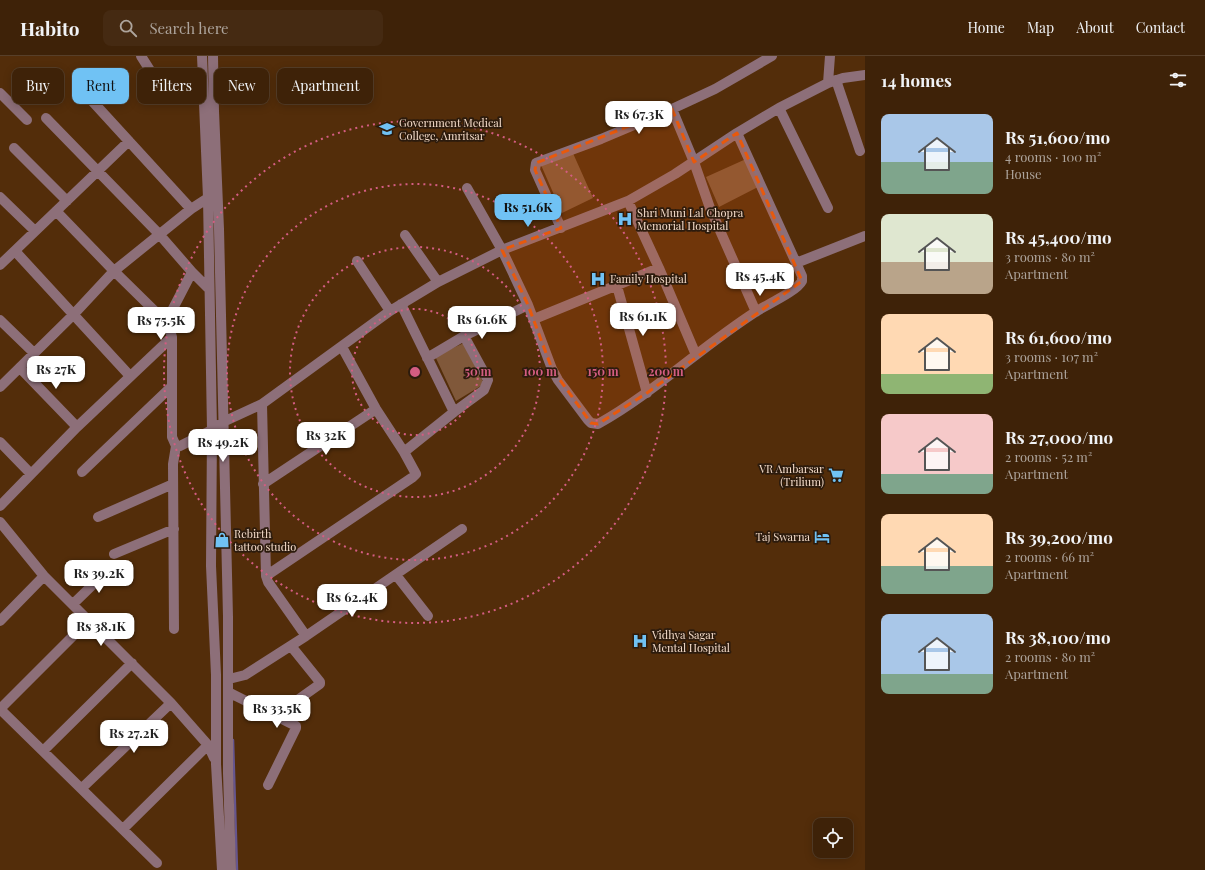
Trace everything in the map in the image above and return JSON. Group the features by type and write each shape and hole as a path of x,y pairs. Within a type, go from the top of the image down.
{"street":[{"path":"141,56 149,68"},
{"path":"202,56 208,198 212,430 211,566 216,675 216,764 222,870"},
{"path":"213,56 219,229 229,679 228,773 231,870"},
{"path":"562,228 535,170 536,163 602,139 672,109 715,89 772,56"},
{"path":"830,56 832,81 860,151"},
{"path":"176,446 183,446 212,430 223,422 262,404 401,304 438,282 502,250 562,228 628,201 675,174 736,133 779,108 832,81 865,75"},
{"path":"0,93 27,120"},
{"path":"95,104 191,209"},
{"path":"779,108 828,208"},
{"path":"672,109 694,162 710,208 756,312"},
{"path":"46,118 160,234 192,272 209,289"},
{"path":"467,188 502,250 528,305 548,361 558,380 591,423 598,424 647,393 696,355 756,312 800,285 802,281 802,276 736,133"},
{"path":"1,261 15,251 130,141"},
{"path":"14,148 67,201"},
{"path":"0,197 35,231"},
{"path":"0,387 73,315 114,271 191,209 208,198"},
{"path":"628,201 659,268 696,355"},
{"path":"56,211 166,322 170,328 172,337 172,437 176,446 173,464 174,629"},
{"path":"404,235 438,282"},
{"path":"796,263 865,236"},
{"path":"15,251 130,376"},
{"path":"357,261 390,312"},
{"path":"534,320 659,268"},
{"path":"166,322 192,272"},
{"path":"618,286 647,393"},
{"path":"401,304 454,412"},
{"path":"427,358 464,336 528,305"},
{"path":"0,320 34,353"},
{"path":"404,452 484,390 488,383 488,380 464,336"},
{"path":"0,506 77,427 172,337"},
{"path":"266,576 415,476 416,472 376,409 342,346"},
{"path":"20,368 77,427"},
{"path":"82,472 172,386"},
{"path":"262,404 266,576 268,582 306,636"},
{"path":"264,484 376,409"},
{"path":"0,442 31,474"},
{"path":"98,517 173,484"},
{"path":"0,522 44,576 171,703 208,745 216,764"},
{"path":"114,554 174,529"},
{"path":"229,679 242,676 291,646 462,529"},
{"path":"73,604 109,569"},
{"path":"396,575 428,616"},
{"path":"0,621 44,576"},
{"path":"89,620 0,709 82,788 156,863"},
{"path":"275,716 320,684 291,646"},
{"path":"42,751 132,663"},
{"path":"228,692 295,725 296,727 268,785"},
{"path":"82,788 171,703"},
{"path":"123,829 208,745"}],"highlighted area":[{"path":"672,109 694,162 737,133 802,281 647,393 598,424 591,423 552,369 528,305 502,250 561,228 535,170 536,163"}],"shaded area":[{"path":"572,151 593,198 562,213 541,165"},
{"path":"746,159 758,187 719,207 706,177"},
{"path":"464,343 484,384 456,401 435,356"}],"waterway":[{"path":"233,740 237,870"}],"place":[{"name":"Government Medical College, Amritsar","path":"387,129"},
{"name":"Shri Muni Lal Chopra Memorial Hospital","path":"625,219"},
{"name":"Family Hospital","path":"598,279"},
{"name":"VR Ambarsar (Trilium)","path":"836,475"},
{"name":"Taj Swarna","path":"822,537"},
{"name":"Rebirth tattoo studio","path":"222,540"},
{"name":"Vidhya Sagar Mental Hospital","path":"640,641"}]}
